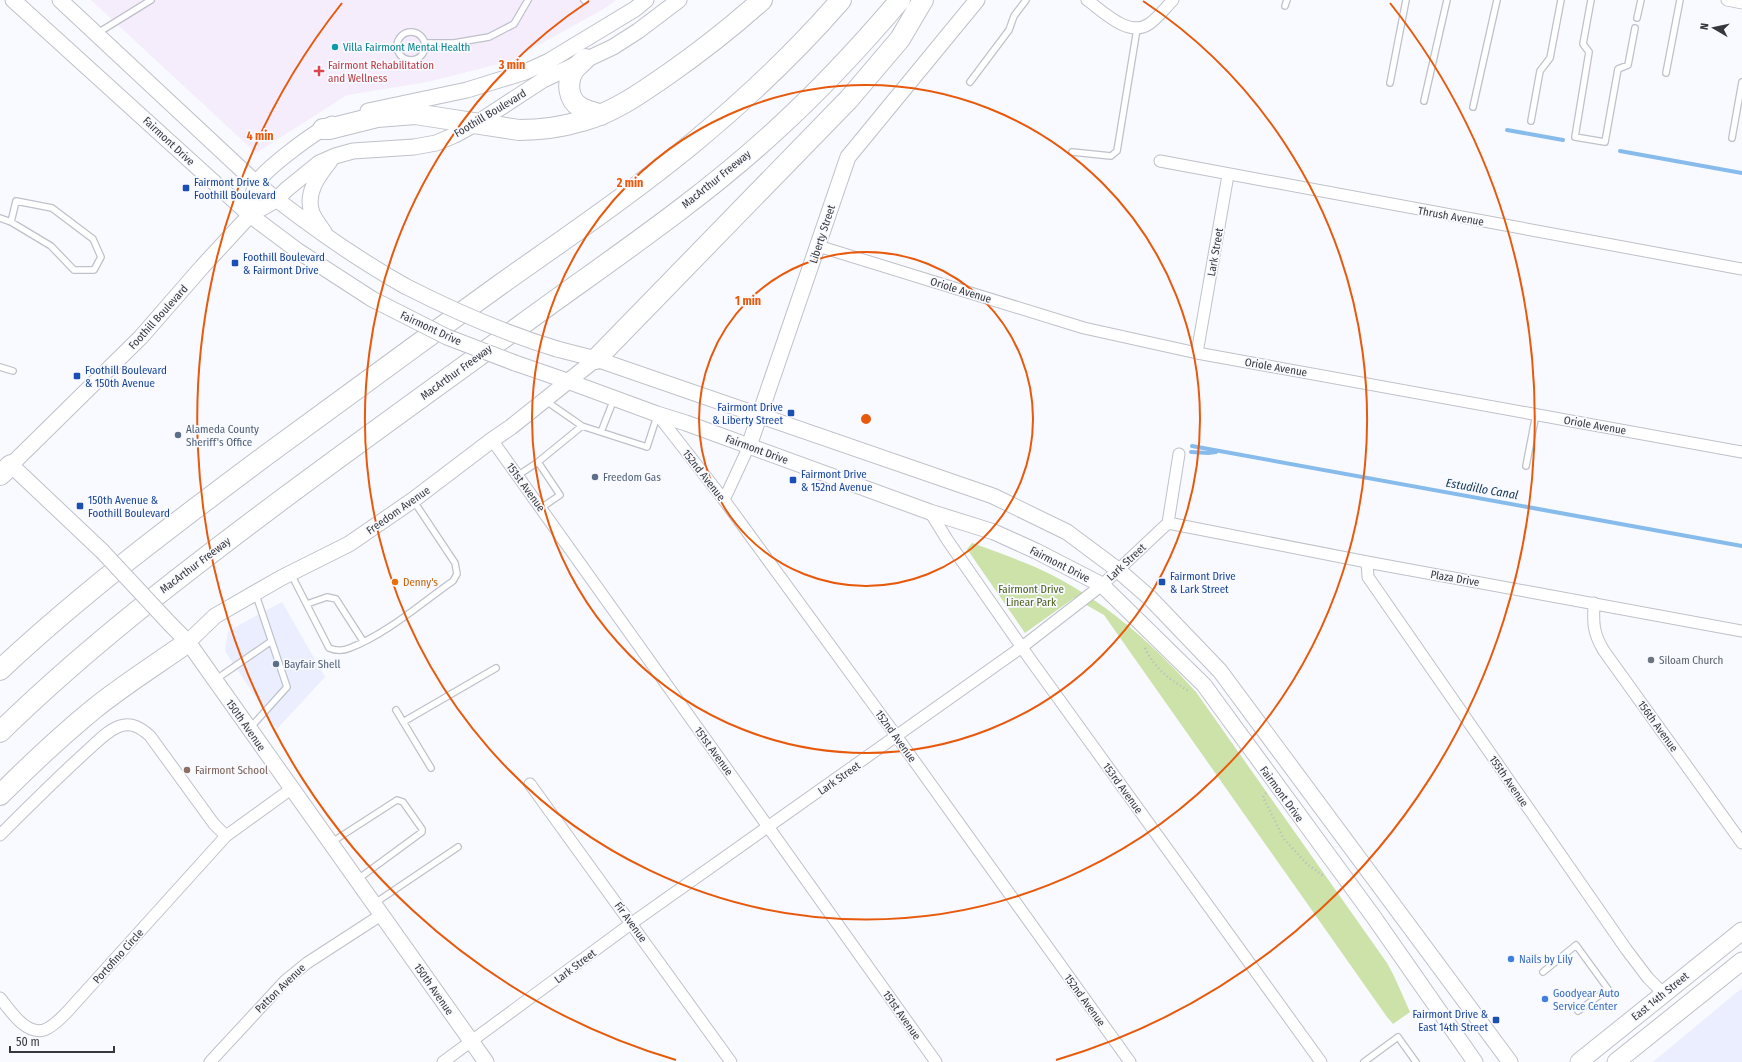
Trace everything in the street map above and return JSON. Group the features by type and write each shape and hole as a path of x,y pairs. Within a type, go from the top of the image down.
{"highway":[{"path":"323,129 329,129 377,117 415,114 519,130 537,130 583,121 601,114 637,96 691,58 762,0"},
{"path":"0,670 92,589 179,520 390,364 630,191 693,143 793,52 841,0"},
{"name":"MacArthur Freeway","path":"0,732 78,659 204,557 409,405 656,227 720,178 774,132 824,85 869,37 900,0"},
{"path":"596,359 849,99 900,39 923,0"},
{"path":"585,59 574,70 569,81 572,101 579,107 601,114"},
{"path":"0,795 37,758 95,708 188,642"}],"main road":[{"name":"Fairmont Drive","path":"13,0 250,215 298,251 372,299 447,337 515,363 686,423 930,512 994,532 1036,551 1102,585 1204,685 1476,1062"},
{"path":"60,0 276,200 359,259 405,286 482,323 519,337 596,359 993,496 1067,532 1118,570 1150,598 1220,671 1510,1062"},
{"name":"Foothill Boulevard","path":"256,183 288,154 323,129 349,117 375,109 467,90 525,72 549,61 635,9 646,0"},
{"name":"Foothill Boulevard","path":"4,466 141,337 250,215 276,200 304,174 319,163 335,156 354,151 414,147 436,142 477,123 543,80 613,47 638,31 679,0"},
{"name":"Liberty Street","path":"749,446 848,156 977,0"},
{"path":"327,237 312,213 310,200 312,189 318,175 335,156"},
{"path":"250,215 256,183"},
{"name":"Freedom Avenue","path":"188,642 211,618 255,593 349,544 413,500 570,382 596,359"},
{"name":"150th Avenue","path":"4,466 102,551 188,642 356,881 486,1062"},
{"name":"East 14th Street","path":"1579,1062 1742,931"},
{"path":"1616,1062 1742,960"}],"street":[{"path":"1087,0 1127,28 1137,29 1149,24 1173,0"},
{"path":"1727,0 1742,3"},
{"name":"Thrush Avenue","path":"1160,161 1228,175 1742,269"},
{"name":"Lark Street","path":"1197,353 1228,175"},
{"name":"Oriole Avenue","path":"818,246 1084,328 1197,353 1742,452"},
{"name":"152nd Avenue","path":"657,414 724,500 897,736 1130,1062"},
{"name":"151st Avenue","path":"492,440 936,1062"},
{"name":"Liberty Street","path":"724,500 749,446"},
{"path":"1168,523 1179,454"},
{"name":"153rd Avenue","path":"930,512 1022,647 1321,1062"},
{"name":"Lark Street","path":"443,1062 632,923 1022,647 1102,585 1168,523"},
{"name":"Plaza Drive","path":"1168,523 1367,562 1742,631"},
{"name":"155th Avenue","path":"1367,562 1368,577 1626,949 1648,978 1663,993"},
{"name":"156th Avenue","path":"1594,603 1593,623 1597,639 1604,651 1742,843"},
{"path":"0,836 52,783 107,734 119,726 131,725 141,728 150,736 214,824 226,836"},
{"name":"Fir Avenue","path":"530,784 632,923 731,1062"},
{"name":"Portofino Circle","path":"0,998 23,1025 33,1030 44,1030 55,1024 226,836 291,789"},
{"name":"Patton Avenue","path":"210,1062 258,1009 296,972 377,909"}],"lane":[{"path":"96,34 151,0"},
{"path":"425,44 454,43 489,37 514,24 528,0"},
{"path":"970,82 1009,30 1014,16 1026,0"},
{"path":"1285,6 1287,0"},
{"path":"1390,82 1406,0"},
{"path":"1424,101 1447,0"},
{"path":"1473,107 1497,0"},
{"path":"1531,121 1540,71 1550,58 1561,0"},
{"path":"1591,0 1583,44 1589,52 1575,137 1605,142 1618,69 1628,65 1635,28"},
{"path":"1637,18 1641,0"},
{"path":"1666,73 1680,0"},
{"path":"1072,152 1111,156 1117,151 1137,29"},
{"path":"409,32 419,34 425,44 423,54 413,60 403,57 397,48 397,42 400,37 409,32"},
{"path":"1732,138 1742,82"},
{"path":"0,218 11,222 51,246 74,270 94,270 101,257 93,239 52,208 16,201 11,222"},
{"path":"0,367 13,371"},
{"path":"602,432 614,398"},
{"path":"546,400 582,426 647,446 657,414"},
{"path":"1526,466 1536,414"},
{"path":"517,476 538,462 582,426"},
{"path":"538,462 560,495 541,508"},
{"path":"291,574 329,648 335,650 349,648 384,630 453,580 457,574 455,563 413,500"},
{"path":"250,729 287,687 270,642 255,593"},
{"path":"307,604 327,597 336,600 363,641"},
{"path":"215,680 270,642"},
{"path":"403,722 496,668"},
{"path":"396,710 431,768"},
{"path":"330,844 397,800 403,802 422,829 422,832 356,881"},
{"path":"377,909 458,847"},
{"path":"1543,972 1576,945 1608,989 1578,1011"},
{"path":"1364,1062 1398,1037 1416,1062"}],"path":[{"path":"1144,645 1154,664 1165,676 1190,692"},
{"path":"1262,788 1266,794 1263,797 1284,839 1307,864 1331,881"}],"shaded area":[{"name":"Fairmont Rehabilitation and Wellness","path":"91,0 616,0 607,7 510,61 427,82 347,95 256,153"},
{"name":"Bayfair Shell","path":"282,602 325,677 277,729 225,651 228,631"},
{"path":"1742,988 1742,1062 1653,1062"}],"green space":[{"name":"Fairmont Drive Linear Park","path":"972,543 1004,554 1048,573 1095,600 1117,616 1158,652 1196,692 1387,963 1410,1012 1393,1024 1387,1017 1104,615 1074,598 1025,633 967,549"}],"waterway":[{"path":"1507,130 1563,140"},
{"path":"1620,151 1742,173"},
{"name":"Estudillo Canal","path":"1192,446 1742,546"},
{"name":"Estudillo Canal","path":"1191,452 1216,452"}],"place":[{"name":"Villa Fairmont Mental Health","path":"335,47"},
{"name":"Fairmont Rehabilitation and Wellness","path":"319,71"},
{"name":"Fairmont Drive & Foothill Boulevard","path":"186,188"},
{"name":"Foothill Boulevard & Fairmont Drive","path":"235,263"},
{"name":"Foothill Boulevard & 150th Avenue","path":"77,376"},
{"name":"Fairmont Drive & Liberty Street","path":"791,413"},
{"name":"Alameda County Sheriff's Office","path":"178,435"},
{"name":"Freedom Gas","path":"595,477"},
{"name":"Fairmont Drive & 152nd Avenue","path":"793,480"},
{"name":"150th Avenue & Foothill Boulevard","path":"80,506"},
{"name":"Denny's","path":"395,582"},
{"name":"Fairmont Drive & Lark Street","path":"1162,582"},
{"name":"Siloam Church","path":"1651,660"},
{"name":"Bayfair Shell","path":"276,664"},
{"name":"Fairmont School","path":"187,770"},
{"name":"Nails by Lily","path":"1511,959"},
{"name":"Goodyear Auto Service Center","path":"1545,999"},
{"name":"Fairmont Drive & East 14th Street","path":"1496,1020"}]}
